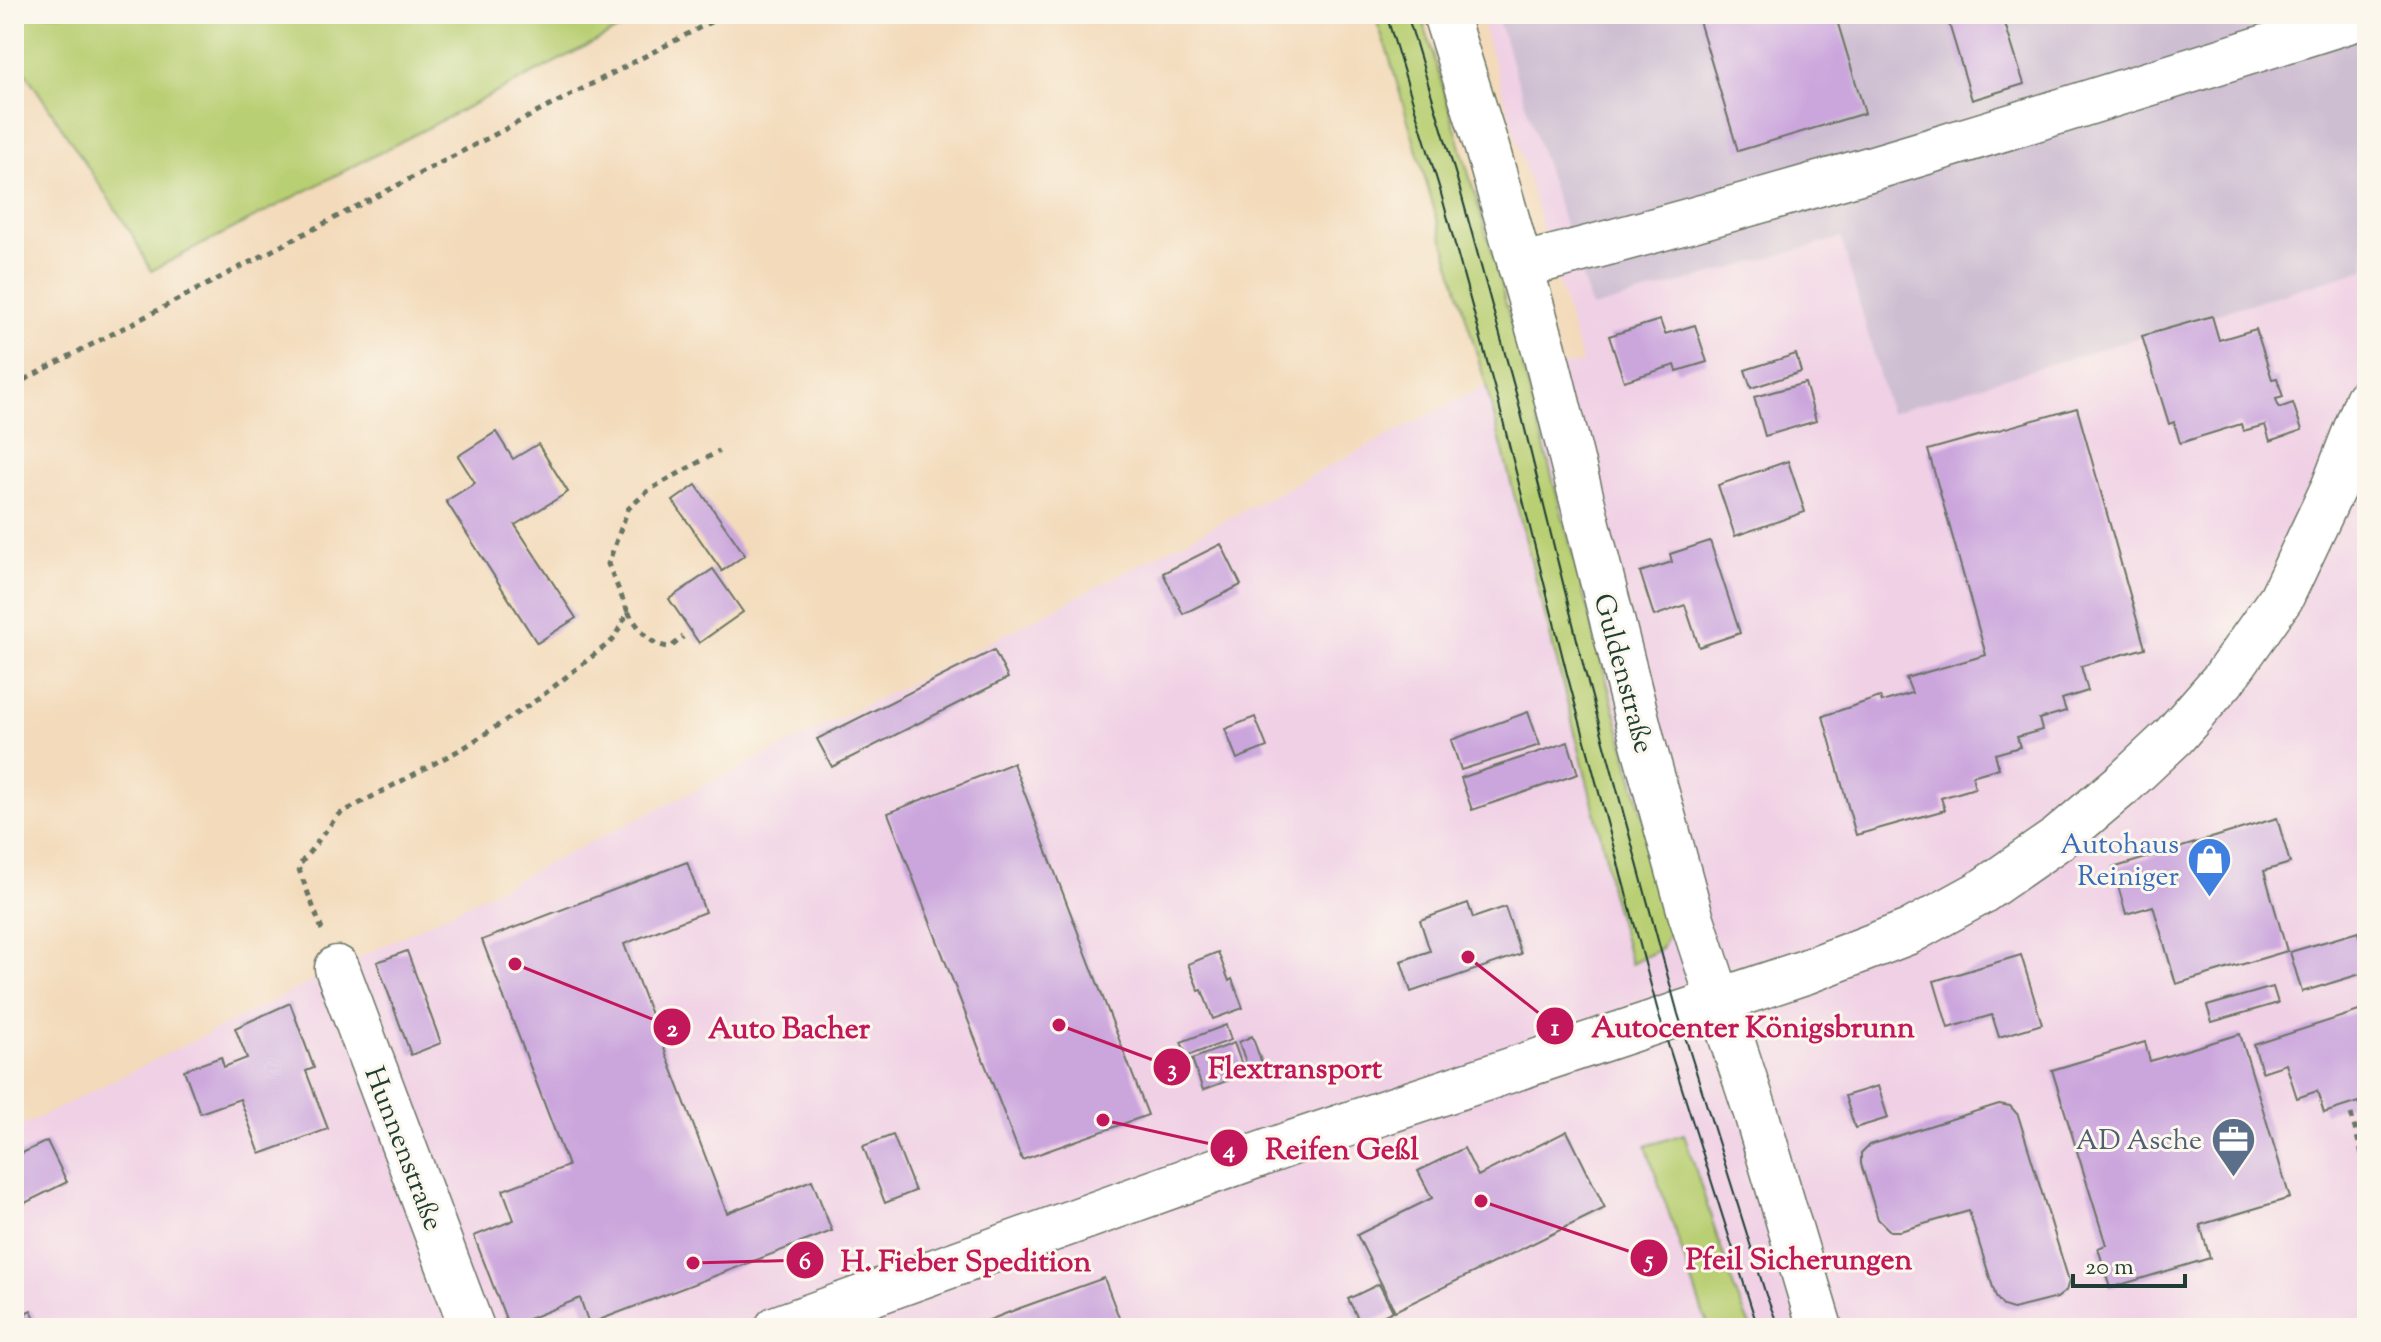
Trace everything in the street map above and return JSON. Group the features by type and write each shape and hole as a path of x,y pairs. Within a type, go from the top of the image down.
{"street":[{"name":"Guldenstraße","path":"1445,14 1544,349 1643,743 1690,913 1756,1113 1820,1328"},
{"path":"1520,266 1787,194 2013,127 2367,15"},
{"path":"777,1328 1278,1147 1805,972 1909,932 1980,893 2059,838 2154,755 2223,680 2281,598 2334,486 2367,400"},
{"name":"Hunnenstraße","path":"337,968 472,1328"}],"path":[{"path":"14,385 726,14"},
{"path":"683,637 671,647 661,647 652,642 628,612 608,564 628,509 649,490 719,451"},
{"path":"337,968 298,867 338,815 465,747 538,699 613,640 628,612"},
{"path":"2351,1114 2367,1173"}],"shaded area":[{"path":"1480,14 2367,14 2367,1328 14,1328 14,1130 920,678 1486,385 1522,371 1582,363"},
{"path":"1496,14 2358,14 2365,269 1890,413 1841,238 1592,308"}],"green space":[{"path":"14,14 648,14 151,271 132,234 14,55"},
{"path":"1374,14 1421,14 1492,252 1672,925 1661,949 1631,964 1486,385"},
{"path":"1684,1134 1735,1291 1751,1328 1710,1328 1704,1316 1646,1146"}],"building":[{"path":"1697,14 1835,14 1865,113 1738,151"},
{"path":"1946,14 2002,14 2024,84 1972,100"},
{"path":"2212,316 2219,340 2256,329 2272,379 2277,378 2283,397 2276,399 2279,408 2293,403 2302,430 2270,441 2265,425 2243,431 2241,424 2180,443 2174,422 2169,424 2142,336"},
{"path":"1660,320 1665,334 1695,325 1707,362 1677,371 1675,365 1624,381 1609,336"},
{"path":"1796,354 1801,372 1751,388 1745,370"},
{"path":"1805,383 1816,421 1765,436 1754,397"},
{"path":"2077,408 2145,648 2081,666 2088,691 2062,699 2066,711 2039,719 2042,730 2017,737 2020,747 1995,754 1999,768 1972,776 1975,788 1941,798 1945,810 1856,835 1823,716 1880,697 1882,702 1912,693 1906,678 1986,655 1928,450"},
{"path":"496,432 513,459 538,444 568,492 515,525 576,618 537,643 446,501 475,483 458,456"},
{"path":"1788,461 1805,512 1735,536 1718,485"},
{"path":"696,485 745,555 722,571 673,501"},
{"path":"1710,541 1740,633 1699,647 1685,605 1654,616 1640,572 1672,562 1670,554"},
{"path":"1221,544 1241,585 1183,614 1163,573"},
{"path":"713,569 743,612 699,643 669,599"},
{"path":"994,650 1008,678 832,767 817,739"},
{"path":"1528,712 1540,745 1461,770 1451,740"},
{"path":"1255,717 1267,747 1237,759 1225,729"},
{"path":"1568,742 1578,774 1472,810 1461,778"},
{"path":"1013,763 1148,1115 1022,1160 888,813"},
{"path":"2277,818 2290,863 2264,871 2287,951 2176,984 2153,906 2126,914 2113,868"},
{"path":"687,862 705,912 624,944 727,1213 812,1180 832,1231 589,1324 580,1298 509,1327 474,1236 514,1220 503,1190 568,1166 482,940"},
{"path":"1468,903 1473,918 1505,907 1521,954 1411,992 1401,961 1430,951 1420,920"},
{"path":"2358,932 2362,947 2367,945 2367,972 2302,992 2290,952"},
{"path":"407,951 441,1043 411,1055 377,962"},
{"path":"1218,952 1243,1008 1213,1019 1188,964"},
{"path":"2021,955 2042,1024 1999,1037 1992,1015 1948,1028 1934,981"},
{"path":"2273,987 2278,1003 2212,1022 2207,1006"},
{"path":"290,1003 314,1068 306,1071 328,1129 260,1154 240,1099 200,1113 184,1070 221,1057 224,1067 247,1058 235,1028"},
{"path":"2365,1009 2367,1108 2361,1110 2358,1102 2324,1113 2317,1091 2297,1098 2286,1064 2262,1072 2254,1045"},
{"path":"1226,1025 1231,1040 1187,1056 1181,1042"},
{"path":"2240,1034 2290,1198 2200,1225 2210,1258 2110,1288 2098,1248 2106,1245 2052,1070 2145,1042 2150,1061"},
{"path":"1252,1036 1263,1066 1249,1072 1239,1042"},
{"path":"1234,1043 1245,1074 1203,1090 1192,1059"},
{"path":"1878,1086 1888,1118 1855,1128 1845,1096"},
{"path":"1999,1104 2010,1106 2018,1115 2069,1281 2066,1291 2057,1298 2013,1309 2003,1306 1996,1297 1969,1211 1900,1231 1890,1231 1878,1219 1861,1164 1861,1153 1869,1145"},
{"path":"1567,1131 1605,1208 1395,1311 1357,1235 1432,1198 1418,1171 1464,1148 1478,1176"},
{"path":"893,1135 915,1191 885,1203 863,1146"},
{"path":"47,1141 67,1182 17,1207 14,1200 14,1157"},
{"path":"1104,1278 1123,1328 969,1328 1020,1308"},
{"path":"1379,1284 1393,1311 1362,1326 1348,1299"},
{"path":"31,1310 39,1328 14,1328 14,1318"}],"tram line":[{"path":"1386,14 1440,190 1498,401 1567,674 1660,1019 1758,1328"},
{"path":"1407,14 1457,179 1517,397 1584,668 1678,1014 1779,1328"}],"place":[{"name":"Autohaus Reiniger","path":"2210,898"},
{"name":"Autocenter Königsbrunn","path":"1468,957"},
{"name":"Auto Bacher","path":"515,964"},
{"name":"Flextransport","path":"1059,1025"},
{"name":"Reifen Geßl","path":"1103,1120"},
{"name":"AD Asche","path":"2233,1178"},
{"name":"Pfeil Sicherungen","path":"1481,1201"},
{"name":"H. Fieber Spedition","path":"693,1263"}]}
